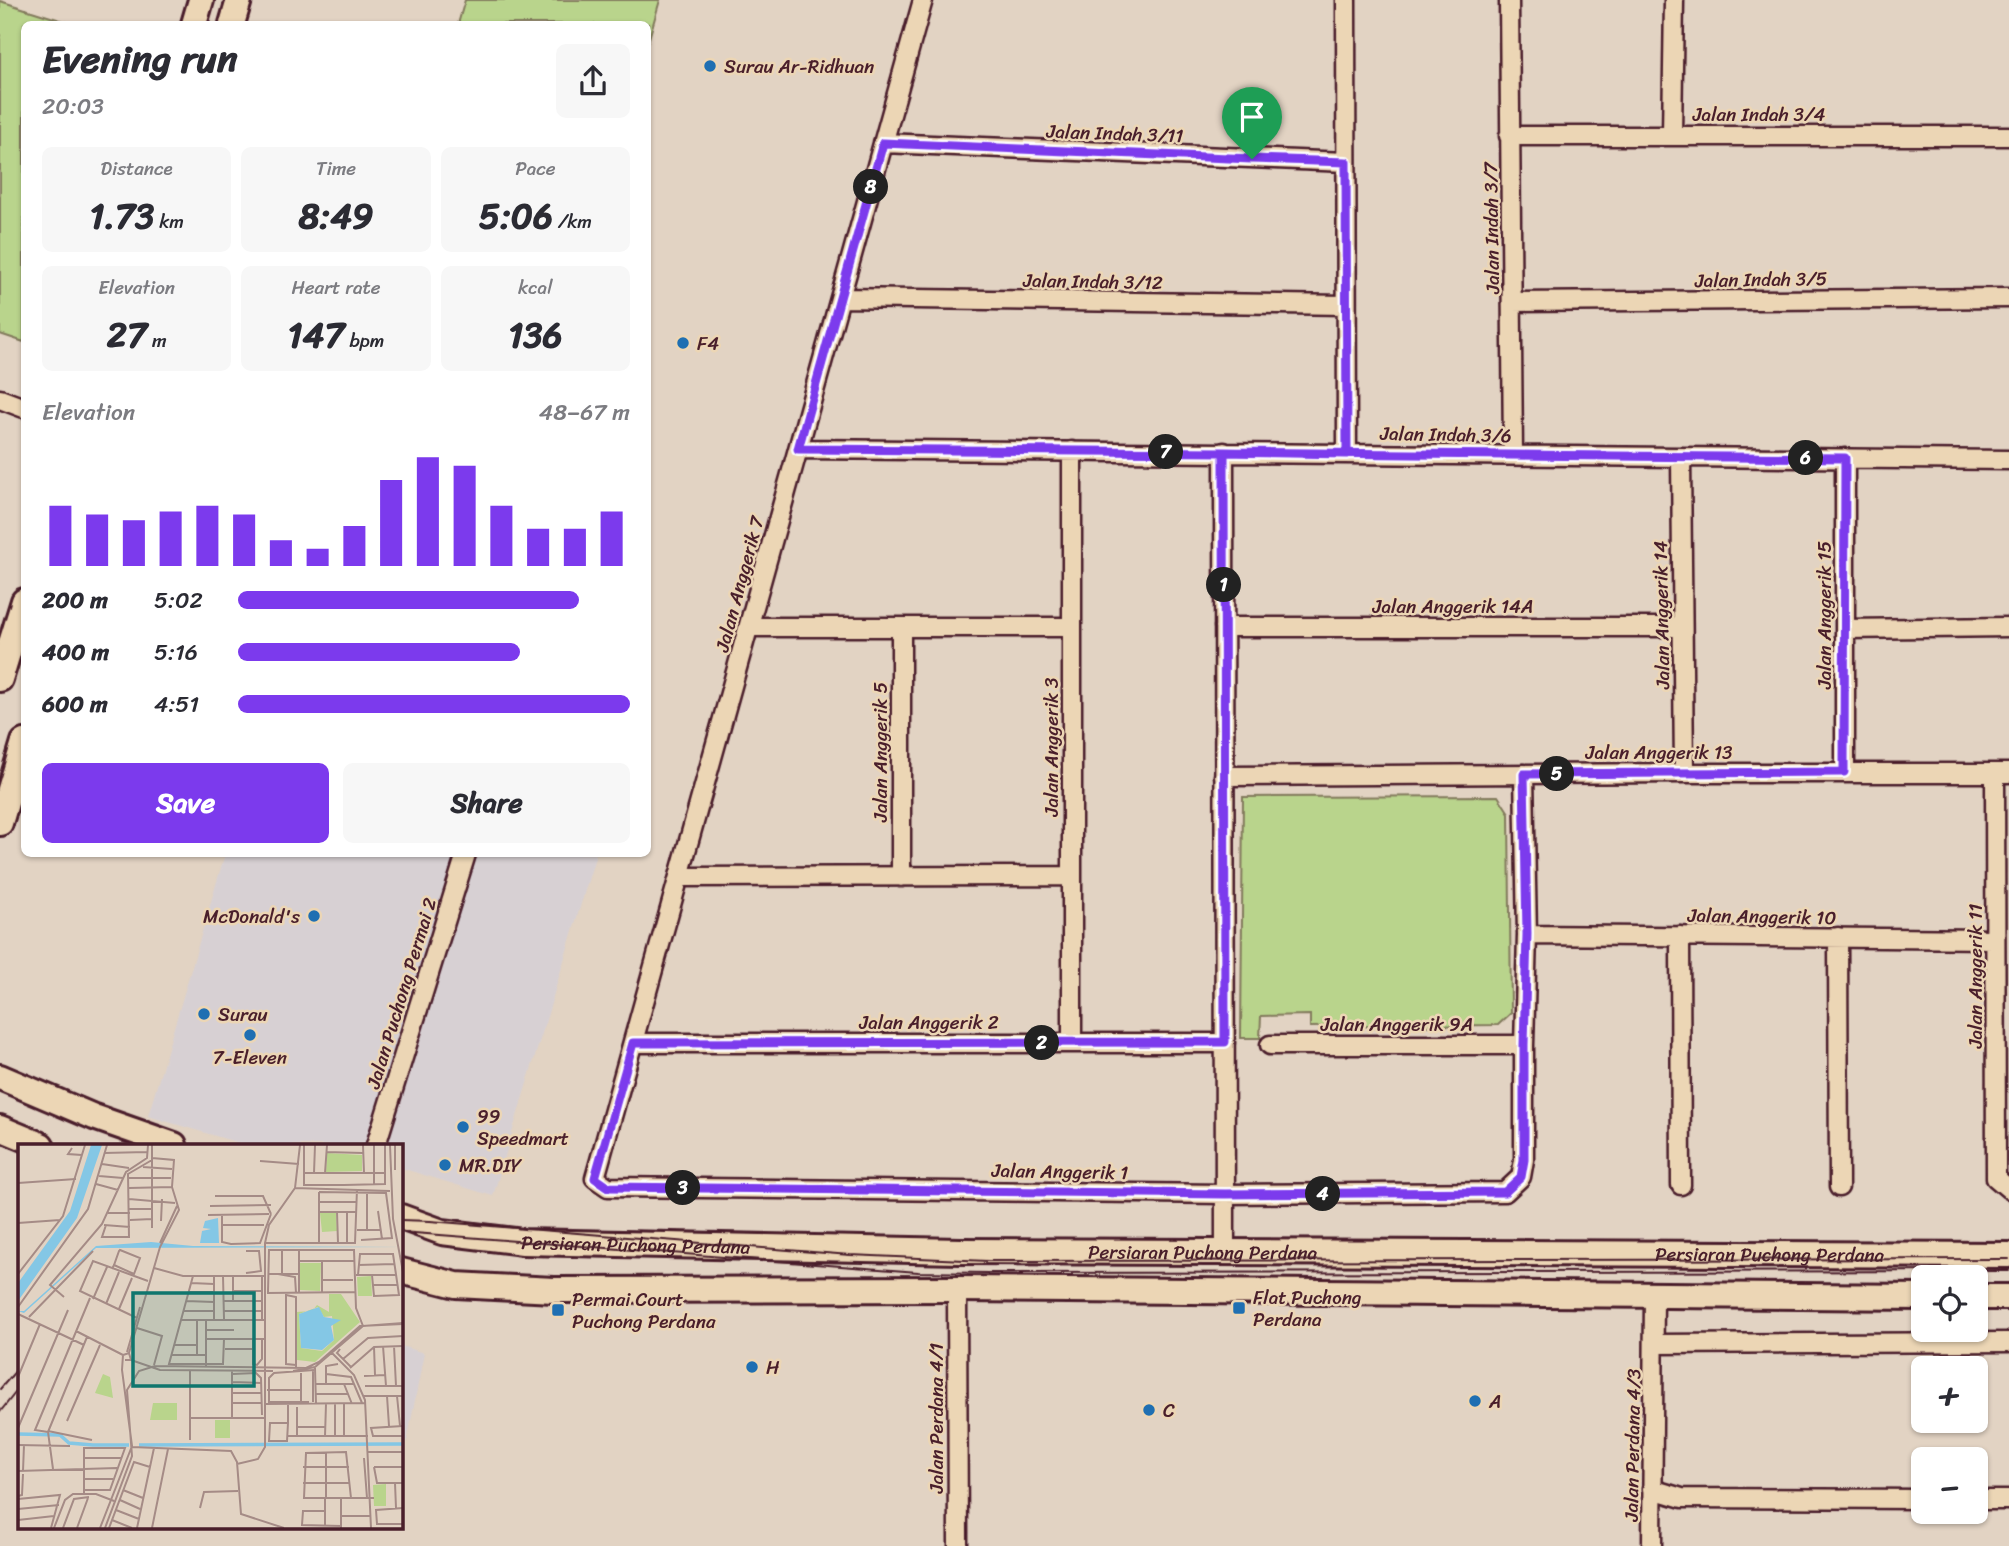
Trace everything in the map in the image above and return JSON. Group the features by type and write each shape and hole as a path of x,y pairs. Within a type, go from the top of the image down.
{"main road":[{"path":"195,21 201,0"},
{"path":"233,21 239,0"},
{"path":"0,679 21,611"},
{"path":"0,823 21,752"},
{"path":"0,1077 94,1117 171,1144"},
{"path":"0,1128 39,1144"},
{"name":"Persiaran Puchong Perdana","path":"402,1217 442,1231 523,1242 960,1251 2009,1255"},
{"name":"Persiaran Puchong Perdana","path":"402,1270 456,1285 554,1290 957,1289 1911,1297"},
{"path":"1988,1297 2009,1297"}],"street":[{"name":"Jalan Anggerik 7","path":"595,1178 923,0"},
{"path":"1346,0 1347,454"},
{"name":"Jalan Indah 3/7","path":"1509,0 1513,455"},
{"path":"1672,135 1674,0"},
{"name":"Jalan Indah 3/4","path":"1509,136 2009,136"},
{"name":"Jalan Indah 3/11","path":"883,143 1346,162"},
{"name":"Jalan Indah 3/12","path":"840,298 1346,305"},
{"name":"Jalan Indah 3/5","path":"1513,302 2009,298"},
{"path":"0,399 21,407"},
{"name":"Jalan Indah 3/6","path":"798,449 2009,460"},
{"name":"Jalan Anggerik 3","path":"1072,451 1072,1043"},
{"path":"1224,452 1225,1252"},
{"name":"Jalan Anggerik 14","path":"1681,457 1684,773"},
{"name":"Jalan Anggerik 15","path":"1844,772 1845,458"},
{"path":"749,626 1072,626"},
{"name":"Jalan Anggerik 5","path":"901,626 901,877"},
{"name":"Jalan Anggerik 14A","path":"1224,626 1682,626"},
{"path":"1844,629 2009,627"},
{"name":"Jalan Anggerik 13","path":"1224,776 2002,773"},
{"name":"Jalan Anggerik 11","path":"2002,773 1996,939 2003,1184"},
{"path":"1524,774 1527,934 1524,1045"},
{"name":"Jalan Puchong Permai 2","path":"376,1144 465,857"},
{"path":"679,877 1072,877"},
{"name":"Jalan Anggerik 10","path":"1527,934 1996,939"},
{"path":"1680,936 1681,1185"},
{"path":"1838,937 1839,1186"},
{"name":"Jalan Anggerik 2","path":"633,1043 1225,1042"},
{"name":"Jalan Anggerik 9A","path":"1270,1045 1524,1045"},
{"name":"Jalan Anggerik 1","path":"595,1178 608,1187 1225,1194 1505,1192 1521,1177 1524,1160 1524,1045"},
{"name":"Jalan Perdana 4/1","path":"957,1289 958,1546"},
{"name":"Jalan Perdana 4/3","path":"1651,1546 1654,1296"},
{"path":"1655,1344 2009,1342"},
{"path":"1652,1489 1682,1498 1911,1499"},
{"path":"1988,1500 2009,1500"}],"shaded area":[{"path":"224,857 595,857 493,1196 402,1168 402,1144 243,1144 148,1116"},
{"path":"402,1346 424,1353 407,1442 402,1441"}],"green space":[{"path":"465,0 660,0 651,32 651,21 459,21"},
{"path":"0,1 63,21 21,21 21,341 0,334"},
{"path":"1498,796 1509,813 1511,1013 1498,1025 1310,1027 1310,1015 1261,1016 1260,1038 1241,1038 1243,797"}],"tram line":[{"path":"402,1220 850,1255 988,1261 2009,1259"},
{"path":"402,1232 918,1272 2009,1271"},
{"path":"0,1389 18,1368"},
{"path":"0,1412 18,1389"}],"place":[{"name":"Surau Ar-Ridhuan","path":"710,66"},
{"name":"F4","path":"683,343"},
{"name":"McDonald's","path":"314,916"},
{"name":"Surau","path":"204,1014"},
{"name":"7-Eleven","path":"250,1035"},
{"name":"99 Speedmart","path":"463,1127"},
{"name":"MR.DIY","path":"445,1165"},
{"name":"Flat Puchong Perdana","path":"1239,1308"},
{"name":"Permai Court Puchong Perdana","path":"558,1310"},
{"name":"H","path":"752,1367"},
{"name":"A","path":"1475,1401"},
{"name":"C","path":"1149,1410"}],"route":[{"path":"1252,159 883,143 798,449 1224,452 1286,453 1347,454 1464,454 1845,458 1844,772 1524,774 1527,934 1524,1160 1521,1177 1505,1192 1225,1194 608,1187 595,1178 633,1043 1225,1042 1224,452 1347,454 1346,162 1252,159"}]}
